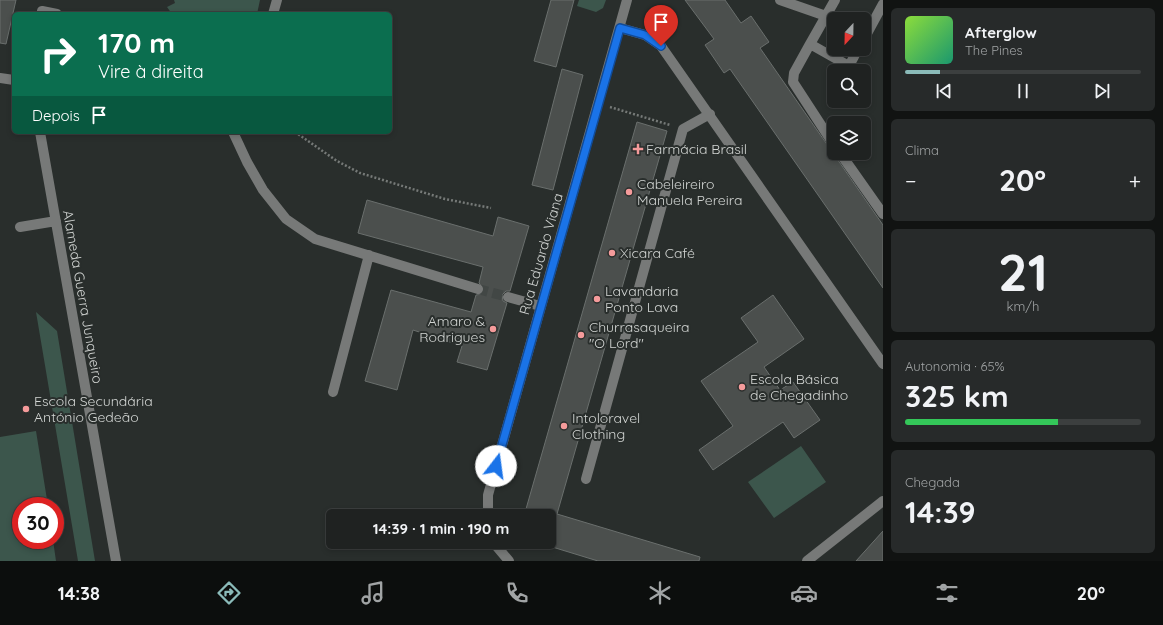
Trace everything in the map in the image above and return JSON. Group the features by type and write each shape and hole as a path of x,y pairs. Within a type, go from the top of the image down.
{"street":[{"path":"42,12 45,0"},
{"path":"274,12 277,0"},
{"name":"Rua Eduardo Viana","path":"488,509 488,495 627,0"},
{"path":"780,0 826,16"},
{"path":"827,134 793,82 794,73 835,0"},
{"path":"871,26 883,4"},
{"path":"620,28 645,35 661,46 710,114 883,364"},
{"path":"810,44 827,54"},
{"path":"831,56 849,66 854,56"},
{"path":"0,78 12,80"},
{"path":"586,479 683,128 710,114"},
{"name":"Alameda Guerra Junqueiro","path":"40,134 116,561"},
{"path":"236,134 247,162 263,190 286,220 315,239 478,289"},
{"path":"845,160 883,214"},
{"path":"20,227 56,221"},
{"path":"333,392 369,255"},
{"path":"508,297 540,306"},
{"path":"807,561 883,501"},
{"path":"499,549 509,561"}],"path":[{"path":"598,104 683,128"},
{"path":"298,134 337,161 360,173 445,199 491,208"}],"green space":[{"path":"174,0 260,0 257,12 171,12 167,7 175,3"},
{"path":"579,0 606,0 603,8 596,12 577,6"},
{"path":"36,312 57,331 95,561 78,561"},
{"path":"36,431 47,497 12,497 12,549 54,549 56,561 0,561 0,437"},
{"path":"801,446 826,482 774,518 748,482"}],"building":[{"path":"0,0 16,0 13,12 12,12 6,44 0,43"},
{"path":"551,0 574,0 556,67 534,61"},
{"path":"685,0 725,0 741,23 751,16 769,42 760,48 827,144 827,160 838,160 883,225 883,288 730,69 724,73 705,45 714,39"},
{"path":"562,69 583,75 553,190 532,185"},
{"path":"637,122 667,131 557,514 700,557 699,561 598,561 556,548 556,509 526,509"},
{"path":"367,200 493,236 498,217 529,226 510,291 506,291 502,295 503,301 507,303 487,370 457,362 462,346 413,330 397,390 365,381 391,290 471,312 476,295 482,294 484,288 479,283 483,267 358,233"},
{"path":"773,295 804,339 764,367 780,390 793,382 820,420 794,438 783,422 713,470 699,450 733,426 701,381 758,342 741,318"},
{"path":"883,531 883,561 856,561"}],"tunnel":[{"path":"478,289 508,297"}],"place":[{"name":"Farmácia Brasil","path":"638,149"},
{"name":"Cabeleireiro Manuela Pereira","path":"629,192"},
{"name":"Xicara Café","path":"612,253"},
{"name":"Lavandaria Ponto Lava","path":"597,299"},
{"name":"Amaro & Rodrigues","path":"493,329"},
{"name":"Churrasaqueira \"O Lord\"","path":"581,335"},
{"name":"Escola Básica de Chegadinho","path":"742,387"},
{"name":"Escola Secundária António Gedeão","path":"26,409"},
{"name":"Intoloravel Clothing","path":"564,426"}],"route":[{"path":"496,466 540,306 620,28 645,35 661,46"}]}
